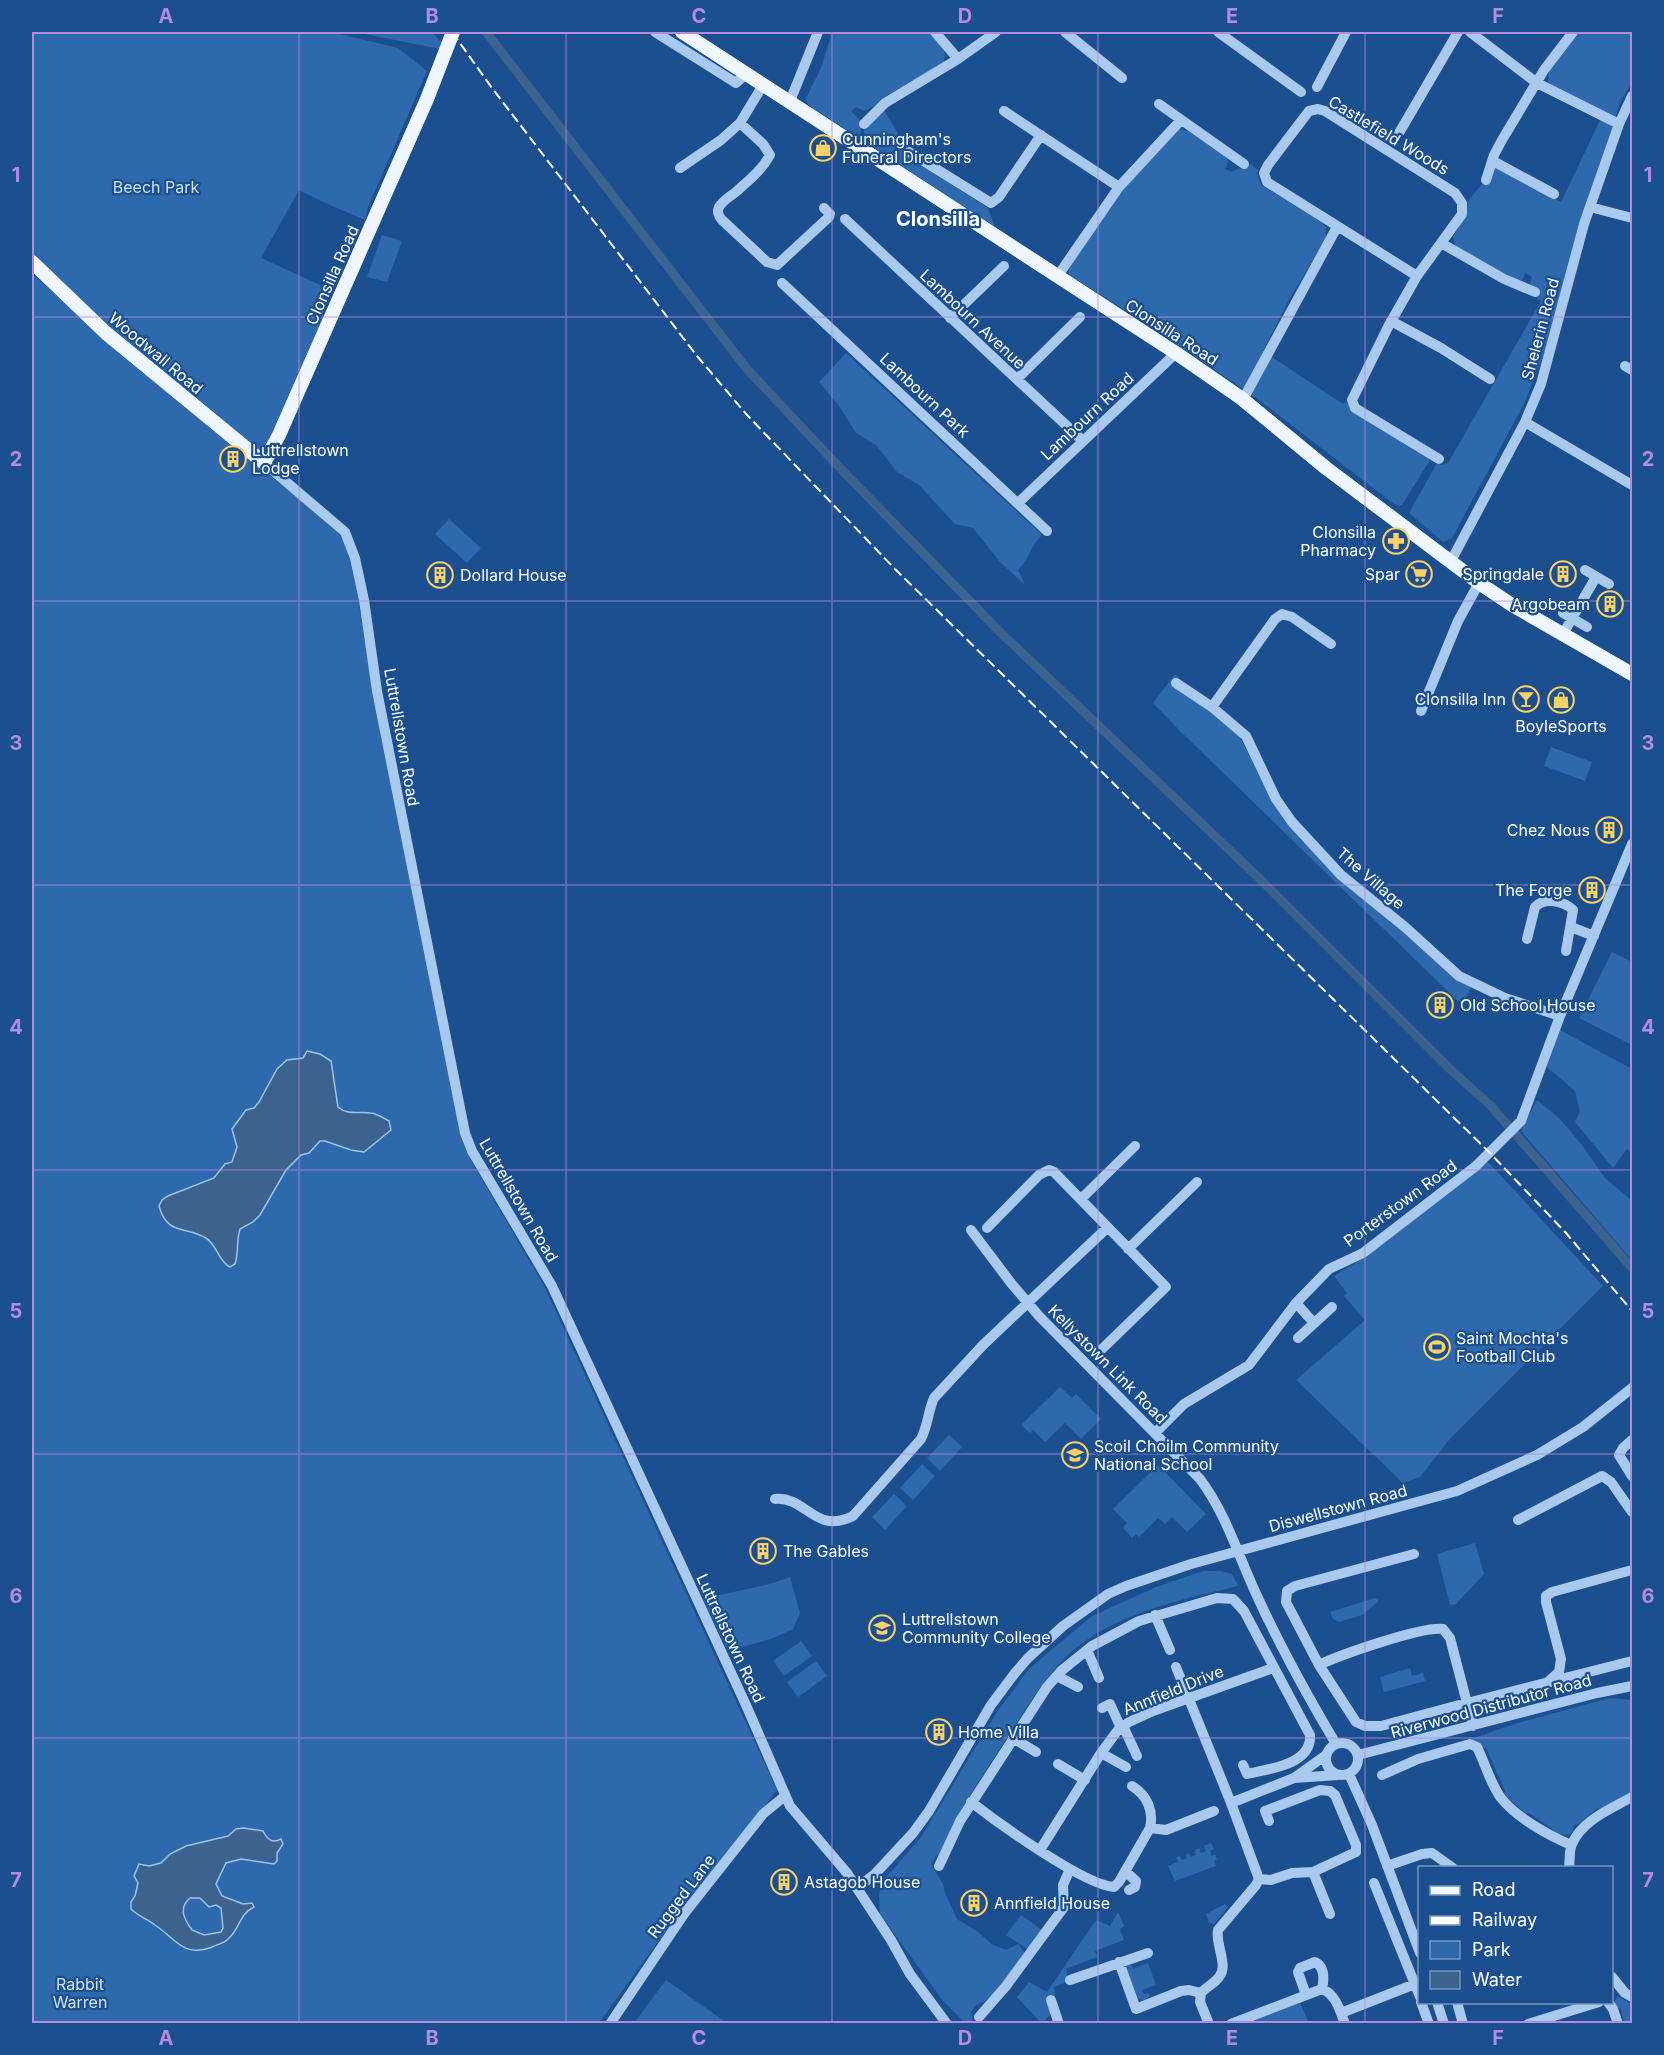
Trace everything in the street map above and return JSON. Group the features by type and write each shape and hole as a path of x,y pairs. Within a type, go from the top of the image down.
{"main road":[{"name":"Clonsilla Road","path":"264,463 288,416 427,99 453,32"},
{"name":"Clonsilla Road","path":"682,32 1176,353 1241,398 1326,468 1479,583 1632,674"},
{"name":"Woodwall Road","path":"32,262 106,333 264,463"}],"street":[{"path":"655,32 671,36 736,83 746,74"},
{"path":"790,102 818,32"},
{"path":"935,32 958,59"},
{"path":"864,124 885,103 958,59 996,32"},
{"path":"1065,32 1122,78"},
{"path":"1218,32 1301,92"},
{"path":"1317,87 1346,32"},
{"path":"1399,133 1458,32"},
{"path":"1470,32 1537,83 1619,124"},
{"path":"1486,180 1500,143 1560,47 1573,32"},
{"path":"680,168 722,140 740,123 763,85"},
{"name":"Shelerin Road","path":"1451,561 1525,422 1548,363 1590,207 1619,124 1632,96"},
{"path":"1159,104 1237,164"},
{"name":"Castlefield Woods","path":"1417,276 1269,184 1265,176 1268,165 1303,117 1312,110 1325,111 1460,197 1462,213 1417,276 1353,396 1354,408 1439,459"},
{"path":"1004,111 1119,187"},
{"path":"1057,277 1119,187 1181,120"},
{"path":"740,123 763,144 770,156 752,177 722,203 718,209 722,220 767,262 777,265 829,217 830,214 824,208"},
{"path":"909,152 991,203 999,197 1041,135"},
{"path":"1493,161 1554,194"},
{"path":"1590,207 1632,218"},
{"name":"Lambourn Avenue","path":"845,219 1082,440"},
{"path":"1241,398 1246,394 1337,227"},
{"path":"1441,243 1526,282 1535,292"},
{"path":"950,318 1004,266"},
{"name":"Lambourn Park","path":"782,283 1047,531"},
{"path":"1017,379 1080,317"},
{"path":"1392,321 1453,354 1490,379"},
{"name":"Lambourn Road","path":"1018,502 1176,353"},
{"path":"1525,422 1632,486"},
{"name":"Luttrellstown Road","path":"264,463 345,532 355,558 364,600 377,691 422,920 465,1133 472,1151 552,1287 746,1706 785,1796 801,1820 847,1873 857,1888"},
{"path":"1585,570 1610,584"},
{"path":"1563,634 1567,616 1596,577"},
{"path":"1421,711 1458,621 1479,583"},
{"path":"1212,706 1275,619 1282,614 1292,617 1330,644"},
{"path":"1567,616 1587,627"},
{"name":"The Village","path":"1176,683 1212,706 1246,736 1276,799 1292,822 1341,875 1405,927 1459,976 1505,998 1560,1016"},
{"path":"1560,1016 1632,844"},
{"path":"1527,939 1534,907 1544,901 1560,903 1573,910 1566,951"},
{"path":"1571,927 1594,936"},
{"name":"Porterstown Road","path":"1155,1433 1184,1404 1249,1365 1296,1303 1329,1269 1363,1253 1476,1166 1518,1125 1560,1016"},
{"path":"1081,1199 1135,1146"},
{"path":"987,1228 1044,1171 1054,1172 1166,1287 1102,1349"},
{"path":"1128,1249 1197,1182"},
{"path":"775,1499 784,1498 794,1502 819,1519 829,1522 842,1521 852,1516 921,1439 934,1398 983,1345 1107,1228"},
{"name":"Kellystown Link Road","path":"971,1230 1028,1304 1200,1479 1211,1493 1226,1521 1237,1552"},
{"path":"1296,1303 1314,1323"},
{"path":"1298,1338 1332,1307"},
{"name":"Diswellstown Road","path":"857,1888 875,1874 913,1833 1006,1683 1028,1658 1063,1626 1108,1594 1191,1564 1457,1491 1537,1455 1583,1427 1632,1388"},
{"path":"1632,1440 1619,1455 1632,1476"},
{"path":"1518,1520 1602,1476 1611,1482 1632,1512"},
{"path":"1237,1552 1257,1597 1321,1720 1336,1744"},
{"path":"1414,1554 1295,1586 1287,1591 1285,1596 1287,1607 1352,1719 1365,1726 1381,1726 1632,1661"},
{"path":"1549,1681 1559,1672 1561,1659 1546,1596 1552,1592 1632,1570"},
{"path":"939,1866 971,1802 1047,1687 1087,1650 1119,1630 1155,1615 1217,1598 1233,1599 1244,1611 1310,1735 1309,1745 1305,1752 1290,1763 1247,1774 1243,1765"},
{"path":"1155,1615 1170,1650"},
{"path":"1319,1665 1338,1656 1383,1642 1443,1629 1450,1638 1463,1704 1473,1726"},
{"path":"1087,1650 1099,1678"},
{"path":"1176,1667 1259,1879 1220,1927 1217,1937 1221,1975 1201,1993 1200,2002 1209,2024"},
{"name":"Annfield Drive","path":"1040,1850 1101,1753 1114,1734 1122,1727 1129,1722 1189,1698 1274,1668"},
{"path":"1057,1676 1078,1687"},
{"name":"Riverwood Distributor Road","path":"1358,1755 1632,1686"},
{"path":"1102,1708 1110,1704 1137,1756"},
{"path":"1013,1738 1036,1752"},
{"path":"1231,1803 1294,1779 1344,1774 1357,1766 1358,1755 1352,1746 1336,1744 1328,1750 1326,1755 1294,1779"},
{"path":"1382,1775 1418,1759 1470,1744 1477,1747 1501,1798 1545,1833 1571,1845"},
{"path":"1101,1753 1125,1767"},
{"path":"1326,1755 1330,1770 1344,1774 1372,1825 1418,1950"},
{"path":"1058,1764 1085,1780"},
{"path":"971,1802 1070,1869 1104,1887 1114,1887 1150,1828 1152,1814 1143,1794 1132,1786"},
{"path":"1259,1879 1271,1880 1292,1873 1313,1872 1354,1855 1357,1849 1335,1795 1327,1790 1265,1811 1269,1821"},
{"name":"Rugged Lane","path":"610,2024 668,1937 739,1844 763,1814 785,1796"},
{"path":"1569,1866 1571,1845 1589,1822 1632,1797"},
{"path":"1150,1828 1166,1830 1214,1811"},
{"path":"1388,1866 1422,1854 1432,1853 1450,1866"},
{"path":"979,2017 1006,1986 1064,1906 1063,1884 1070,1869"},
{"path":"1125,1871 1136,1881 1135,1887 1129,1890"},
{"path":"1313,1872 1330,1914"},
{"path":"1374,1882 1418,1994"},
{"path":"857,1888 910,1974 947,2024"},
{"path":"1070,1980 1148,1953"},
{"path":"1119,1962 1136,2009 1182,1991 1190,1990 1201,1993"},
{"path":"1306,1995 1298,1971 1315,1962 1320,1964 1324,1976 1322,1989"},
{"path":"1613,1979 1625,1993 1632,1997"},
{"path":"1322,1989 1332,1995 1343,2018 1415,1984"},
{"path":"1230,2024 1322,1989"},
{"path":"1051,2000 1059,2024"},
{"path":"1422,2004 1429,2024"},
{"path":"1438,2004 1444,2024"},
{"path":"1458,2004 1463,2024"},
{"path":"1528,2024 1593,2004"},
{"path":"1609,2004 1618,2024"}],"green space":[{"name":"Beech Park","path":"32,32 331,32 398,48 427,71 368,207 365,220 299,190 261,258 329,289 321,328 267,448 262,453 203,411 32,257"},
{"path":"354,32 432,32 441,42 440,49"},
{"path":"832,32 932,32 943,47 945,55 942,64 882,98 874,106 864,111 856,107 851,111 861,121 861,139 812,108 805,100 821,68"},
{"path":"1579,32 1632,32 1632,83 1620,102 1551,336 1524,404 1452,538 1443,542 1409,513 1437,463 1441,465 1448,463 1541,301 1537,298 1537,291 1530,284 1532,277 1525,273 1523,279 1517,281 1456,247 1453,237 1466,215 1468,202 1496,167 1561,202 1604,112 1551,86 1548,82 1549,70"},
{"path":"884,110 907,149 903,154 988,208 995,227 865,142 864,128"},
{"path":"1179,129 1189,131 1227,158 1225,169 1231,172 1251,164 1258,170 1261,185 1326,227 1326,238 1290,298 1263,351 1343,404 1346,402 1352,410 1430,460 1402,505 1394,504 1255,397 1069,275 1069,268 1119,194"},
{"path":"382,235 402,241 387,282 367,277"},
{"name":"Rabbit Warren","path":"32,274 249,459 297,497 340,535 350,552 357,578 360,612 379,726 463,1143 544,1286 777,1790 671,1924 599,2023 32,2023"},
{"path":"846,353 1042,535 1018,570 1025,585 1000,562 973,528 955,524 919,485 897,472 877,446 856,433 839,406 819,382"},
{"path":"449,519 481,548 467,563 435,534"},
{"path":"1175,674 1180,678 1171,684 1238,734 1283,818 1300,839 1453,974 1472,986 1462,1005 1153,703"},
{"path":"1551,747 1592,762 1585,781 1544,766"},
{"path":"1612,952 1632,962 1632,1045 1579,1018"},
{"path":"1560,1030 1632,1069 1632,1153 1627,1149 1613,1168 1575,1122 1580,1112 1575,1091 1547,1067"},
{"path":"1537,1100 1560,1119 1605,1178 1632,1201 1632,1260 1521,1131"},
{"name":"Saint Mochta's Football Club","path":"1488,1162 1603,1286 1449,1440 1420,1477 1403,1483 1296,1380 1365,1320 1344,1296 1347,1293 1334,1276 1367,1256"},
{"path":"1060,1387 1072,1398 1076,1394 1101,1419 1081,1439 1065,1423 1045,1442 1033,1430 1030,1433 1021,1425"},
{"path":"949,1435 962,1447 940,1471 927,1458"},
{"path":"922,1464 935,1476 913,1500 900,1488"},
{"path":"1158,1465 1206,1514 1187,1532 1172,1517 1165,1524 1158,1518 1139,1537 1136,1534 1132,1538 1123,1528 1127,1523 1113,1509"},
{"path":"894,1494 907,1506 885,1530 872,1517"},
{"path":"1475,1543 1484,1574 1456,1604 1450,1605 1437,1554"},
{"path":"1203,1571 1221,1571 1232,1574 1238,1586 1166,1604 1119,1622 1077,1647 1059,1664 1035,1695 982,1775 959,1814 940,1854 931,1864 943,1884 957,1919 993,1945 1006,1950 1018,1944 1025,1953 997,1990 985,2001 975,2006 971,2012 973,2023 965,2023 943,2001 880,1914 879,1895 882,1882 921,1837 999,1709 1030,1668 1092,1616 1156,1587"},
{"path":"790,1577 800,1613 793,1629 771,1639 728,1651 703,1599"},
{"path":"1375,1598 1378,1602 1362,1615 1339,1622 1333,1619 1330,1612"},
{"path":"801,1641 812,1656 784,1676 773,1661"},
{"path":"816,1661 827,1676 798,1697 787,1682"},
{"path":"1410,1668 1412,1676 1423,1673 1425,1681 1384,1692 1380,1677"},
{"path":"1610,1698 1632,1700 1632,1793 1603,1811 1599,1808 1595,1810 1573,1826 1569,1835 1554,1833 1554,1830 1529,1813 1526,1814 1504,1794 1505,1791 1486,1748 1471,1739 1514,1724"},
{"path":"1211,1843 1214,1849 1210,1851 1212,1856 1215,1854 1216,1866 1175,1881 1168,1866 1178,1862 1176,1857 1180,1856 1182,1860 1187,1858 1186,1854 1189,1853 1191,1857 1196,1855 1195,1850 1199,1848 1201,1853 1206,1851 1204,1846"},
{"path":"1225,1904 1228,1907 1214,1924 1209,1923 1206,1914"},
{"path":"1118,1912 1124,1926 1120,1929 1124,1940 1095,1951 1097,1957 1066,1969 1069,1981 1054,1987 1056,2008 1041,2023 1017,1997 1029,1982 1047,1992 1093,1924 1097,1920 1110,1926"},
{"path":"1021,1915 1042,1930 1028,1949 1006,1935"},
{"path":"1148,1963 1156,1985 1142,1990 1144,1994 1148,1993 1150,1996 1144,2001 1137,1998 1125,1967 1131,1964 1133,1969"},
{"path":"666,1980 727,2023 634,2023"},
{"path":"1618,1996 1629,2003 1632,2000 1632,2023 1624,2023 1621,2009 1614,2002"},
{"path":"1300,2003 1309,2023 1242,2024"}],"water":[{"path":"307,1051 320,1054 331,1061 338,1107 350,1112 378,1115 389,1121 391,1130 364,1152 320,1141 309,1153 301,1155 286,1170 260,1215 240,1229 235,1264 230,1267 226,1265 206,1238 178,1229 167,1222 159,1206 168,1196 214,1178 225,1164 232,1162 237,1147 232,1129 246,1110 254,1108 259,1102 277,1069 287,1060 303,1058"},
{"path":"236,1829 263,1831 270,1840 281,1839 283,1844 274,1864 241,1859 226,1863 216,1884 222,1896 243,1904 252,1903 254,1907 245,1914 226,1941 202,1950 187,1949 131,1909 131,1902 138,1883 134,1876 139,1864 149,1866 161,1863 170,1854 186,1846 228,1836","holes":["190,1898 200,1898 209,1907 216,1905 221,1908 223,1928 221,1932 204,1935 192,1930 189,1926 185,1918 184,1906"]}],"waterway":[{"path":"486,32 747,369 1001,633 1260,879 1450,1069 1491,1106 1632,1268"}],"railway":[{"path":"452,32 492,88 697,356 747,415 895,569 1490,1153 1566,1233 1632,1311"}],"place":[{"name":"Cunningham's Funeral Directors","path":"823,148"},
{"name":"Luttrellstown Lodge","path":"233,459"},
{"name":"Clonsilla Pharmacy","path":"1396,541"},
{"name":"Spar","path":"1419,574"},
{"name":"Springdale","path":"1563,574"},
{"name":"Dollard House","path":"440,575"},
{"name":"Argobeam","path":"1610,604"},
{"name":"Clonsilla Inn","path":"1526,699"},
{"name":"BoyleSports","path":"1561,700"},
{"name":"Chez Nous","path":"1609,830"},
{"name":"The Forge","path":"1592,890"},
{"name":"Old School House","path":"1440,1005"},
{"name":"Saint Mochta's Football Club","path":"1437,1347"},
{"name":"Scoil Choilm Community National School","path":"1075,1455"},
{"name":"The Gables","path":"763,1551"},
{"name":"Luttrellstown Community College","path":"882,1628"},
{"name":"Home Villa","path":"939,1732"},
{"name":"Astagob House","path":"784,1882"},
{"name":"Annfield House","path":"974,1903"}],"district":[{"name":"Clonsilla","path":"938,219"}]}
